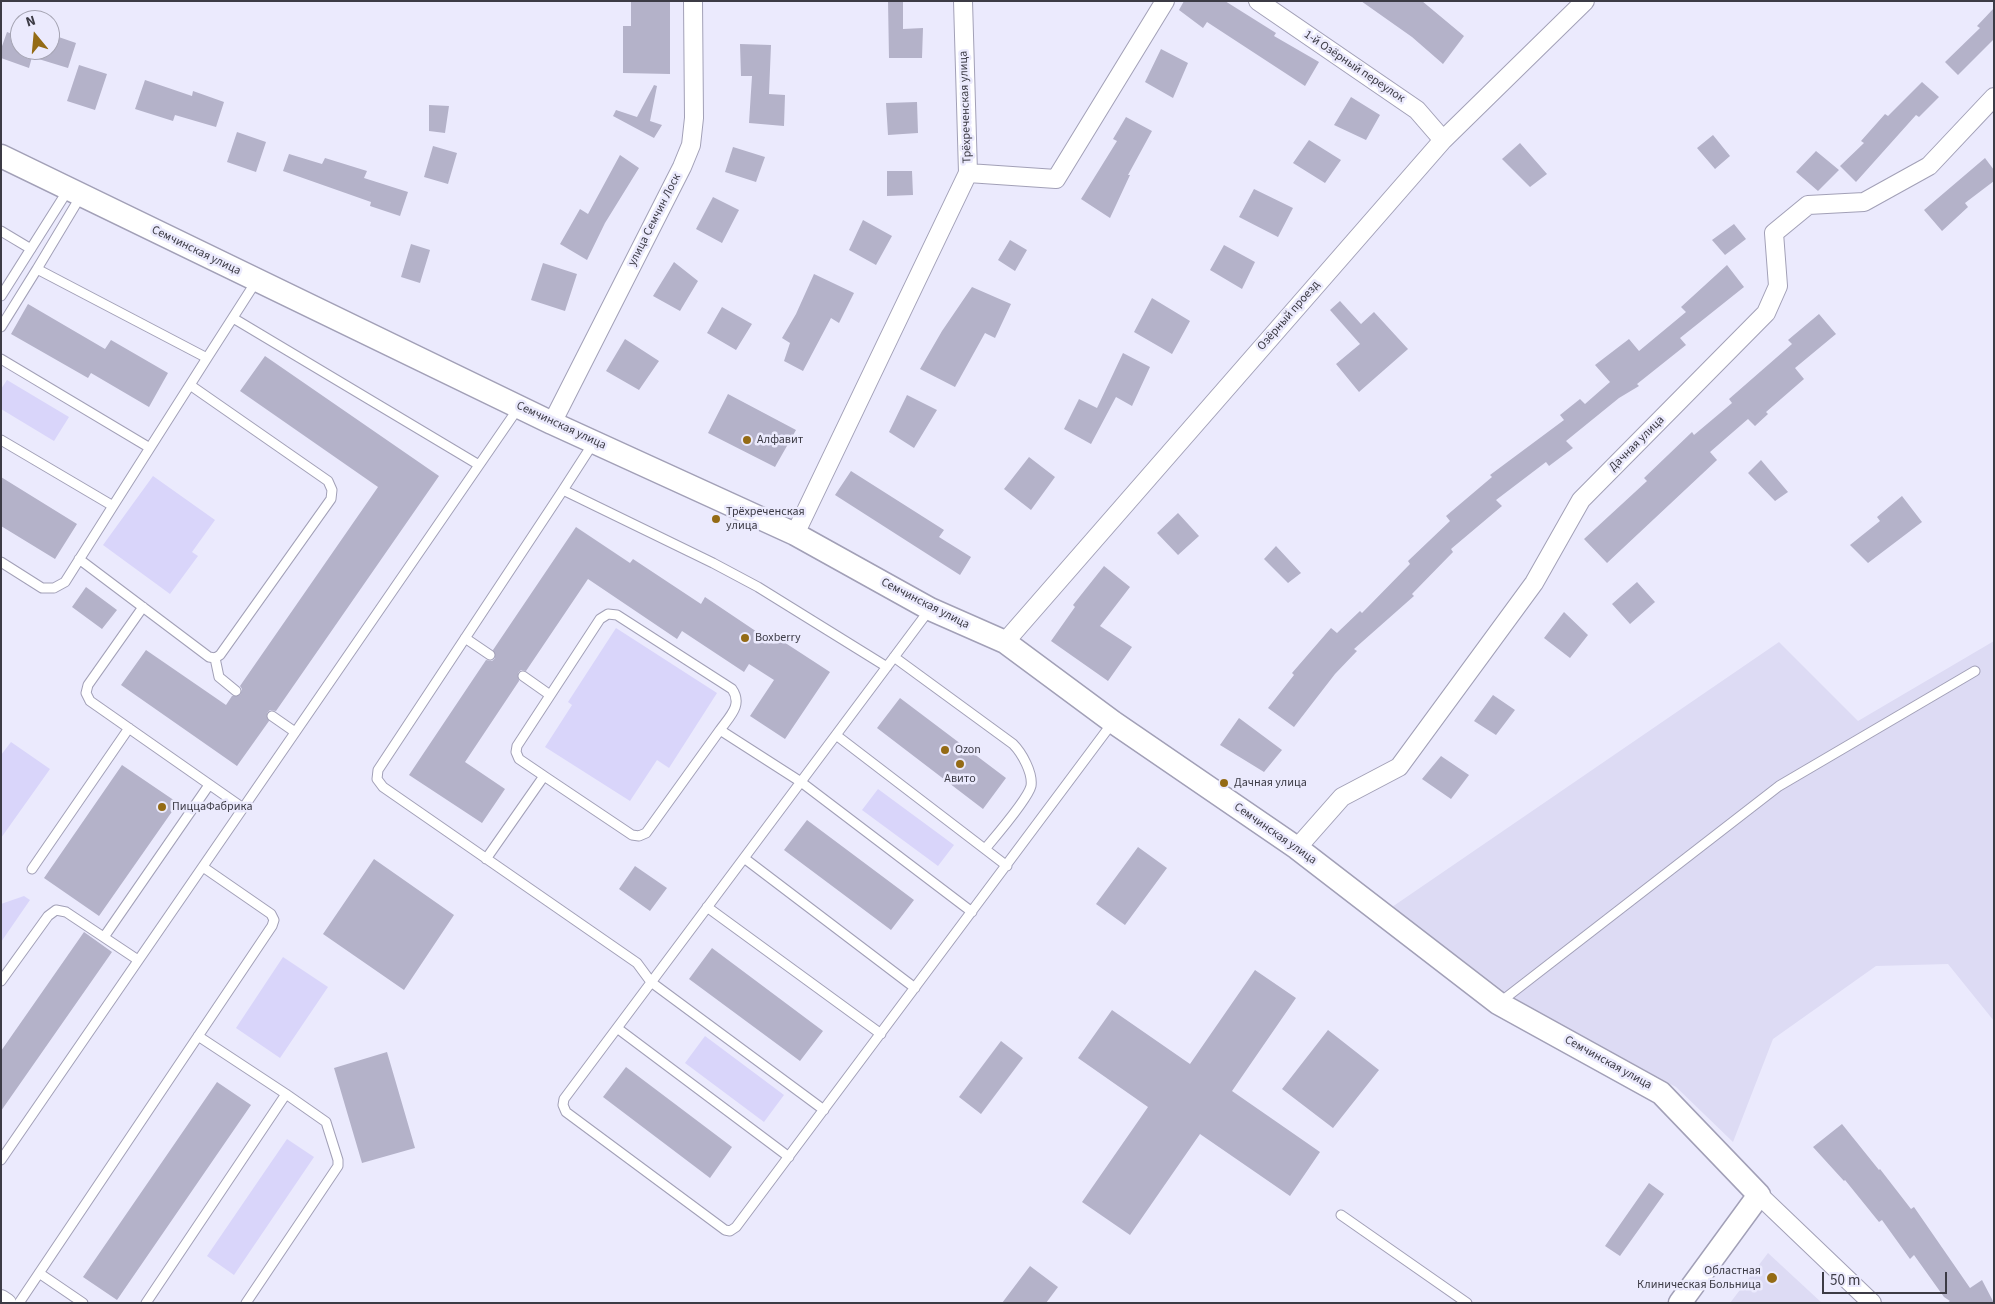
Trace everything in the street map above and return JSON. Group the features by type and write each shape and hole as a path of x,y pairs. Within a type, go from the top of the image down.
{"street":[{"name":"улица Семчин Лоск","path":"552,423 682,167 691,145 694,118 693,1"},
{"name":"Трёхреченская улица","path":"795,534 968,173 963,1"},
{"path":"968,173 1056,179 1165,1"},
{"name":"1-й Озёрный переулок","path":"1258,1 1417,110 1443,140"},
{"name":"Озёрный проезд","path":"1005,642 1443,140 1585,1"},
{"name":"Дачная улица","path":"1297,848 1342,797 1399,767 1534,583 1581,500 1766,313 1778,286 1774,233 1808,206 1864,202 1929,166 1994,98"},
{"name":"Семчинская улица","path":"1,156 552,423 795,534 930,609 1005,642 1113,722 1297,848 1498,1003 1661,1093 1759,1194"},
{"path":"1680,1303 1759,1194 1872,1303"},
{"path":"1,1299 7,1303"}],"lane":[{"path":"1,296 31,249 76,191"},
{"path":"1,327 37,269 76,191"},
{"path":"1,231 31,249"},
{"path":"37,269 207,358"},
{"path":"1,562 42,588 54,588 65,582 257,280"},
{"path":"233,318 479,465"},
{"path":"1,358 150,448"},
{"path":"79,559 209,657 215,658 220,655 331,499 332,490 328,481 190,385"},
{"path":"1,1160 519,407"},
{"path":"1,440 113,506"},
{"path":"594,442 378,770 377,779 383,787 637,963 651,982 824,1110"},
{"path":"563,490 750,583 887,666"},
{"path":"142,607 88,685 86,693 90,701 243,808"},
{"path":"930,609 564,1099 563,1105 566,1112 725,1230 730,1231 736,1227 1113,722"},
{"path":"608,614 617,615 732,689 737,697 737,707 720,730 646,833 639,836 632,835 519,759 516,752 517,746 600,619 608,614"},
{"path":"465,638 490,655"},
{"path":"215,658 219,677 236,691"},
{"path":"894,658 1013,744 1024,760 1030,777 1029,792 985,849"},
{"path":"1498,1003 1780,786 1975,671"},
{"path":"523,676 550,695"},
{"path":"272,716 295,732"},
{"path":"32,869 128,728"},
{"path":"720,730 801,782 972,912"},
{"path":"836,735 1006,866"},
{"path":"486,859 544,776"},
{"path":"104,937 209,785"},
{"path":"744,858 915,988"},
{"path":"19,1303 272,926 274,920 271,914 203,867"},
{"path":"707,907 881,1034"},
{"path":"1,981 48,916 56,910 66,912 138,960"},
{"path":"617,1028 789,1157"},
{"path":"198,1036 326,1122 338,1160 338,1166 246,1303"},
{"path":"146,1303 286,1094"},
{"path":"1341,1215 1467,1303"},
{"path":"39,1273 83,1303"}],"shaded area":[{"path":"7,380 69,417 54,441 1,409 1,389"},
{"path":"153,476 215,520 192,552 198,556 170,594 103,545"},
{"path":"616,628 717,693 669,768 657,760 630,801 545,747 572,705 568,702"},
{"path":"1994,641 1994,1021 1948,964 1876,966 1773,1039 1733,1142 1676,1087 1518,1002 1392,907 1779,642 1858,721"},
{"path":"11,742 50,769 1,838 1,755"},
{"path":"878,789 954,845 938,866 862,810"},
{"path":"24,896 30,900 1,942 1,904"},
{"path":"283,957 328,987 280,1058 236,1028"},
{"path":"705,1036 784,1095 764,1122 685,1063"},
{"path":"287,1139 314,1157 234,1275 207,1256"},
{"name":"Областная Клиническая Больница","path":"1768,1253 1822,1303 1730,1303"}],"building":[{"path":"631,1 670,1 670,74 623,73 623,26 631,26"},
{"path":"888,1 903,1 903,29 923,28 922,58 889,58"},
{"path":"1184,1 1225,1 1276,33 1274,36 1319,62 1305,86 1207,22 1203,28 1179,10"},
{"path":"1361,1 1422,1 1464,36 1443,64 1412,37"},
{"path":"1994,8 1994,39 1958,75 1945,62 1980,28 1977,26"},
{"path":"7,32 10,33 10,60 31,60 29,68 1,58 1,49"},
{"path":"60,37 76,43 68,68 42,60 60,60"},
{"path":"740,44 771,45 769,94 785,95 784,126 749,123 752,76 741,76"},
{"path":"1161,49 1188,63 1173,98 1145,82"},
{"path":"79,65 107,74 95,110 67,101"},
{"path":"145,80 192,96 193,91 224,102 216,127 175,115 173,121 135,109"},
{"path":"1922,82 1939,97 1919,117 1916,115 1856,182 1840,166 1864,143 1861,141 1885,114 1888,116"},
{"path":"654,85 657,86 650,121 662,125 654,138 613,116 616,110 637,117"},
{"path":"1351,97 1380,115 1366,140 1334,125"},
{"path":"917,102 918,133 888,135 886,103"},
{"path":"429,105 449,106 445,133 429,131"},
{"path":"1126,117 1152,131 1128,175 1130,175 1110,218 1081,199 1117,141 1113,139"},
{"path":"237,132 266,142 256,172 227,162"},
{"path":"1713,135 1730,156 1715,169 1697,148"},
{"path":"1309,140 1341,160 1325,183 1293,163"},
{"path":"1520,143 1547,174 1530,187 1502,159"},
{"path":"433,146 457,153 448,184 424,177"},
{"path":"733,147 765,157 756,182 725,172"},
{"path":"1816,151 1839,170 1818,191 1796,172"},
{"path":"289,154 322,164 325,158 367,171 364,178 408,192 400,216 370,206 371,202 283,171"},
{"path":"620,155 639,168 605,223 587,260 560,244 580,209 588,214"},
{"path":"1985,158 1994,170 1994,181 1965,203 1968,207 1942,231 1924,210"},
{"path":"887,171 912,171 913,195 887,196"},
{"path":"1254,189 1293,208 1278,237 1239,217"},
{"path":"713,197 739,210 722,243 696,229"},
{"path":"863,220 892,236 876,265 849,250"},
{"path":"1734,224 1746,239 1725,255 1712,240"},
{"path":"1010,240 1027,250 1015,271 998,260"},
{"path":"411,244 430,250 420,283 401,277"},
{"path":"1224,245 1255,262 1242,289 1210,270"},
{"path":"674,262 698,281 680,311 653,296"},
{"path":"543,263 577,274 565,311 531,300"},
{"path":"1727,265 1744,287 1680,338 1686,345 1637,384 1639,386 1619,398 1566,441 1573,448 1549,466 1546,462 1496,500 1502,506 1451,549 1453,552 1412,594 1414,596 1354,649 1357,651 1335,674 1294,727 1268,708 1294,675 1292,673 1331,628 1337,633 1360,611 1362,613 1410,564 1408,561 1450,521 1446,516 1492,477 1490,475 1564,420 1560,415 1580,399 1585,404 1610,382 1595,365 1629,339 1639,351 1686,312 1681,307"},
{"path":"814,274 854,293 839,323 831,318 803,371 784,361 790,343 782,338 796,314"},
{"path":"972,287 1011,304 995,338 985,333 955,387 920,369 942,331"},
{"path":"1152,298 1190,321 1172,354 1134,332"},
{"path":"1340,301 1361,324 1374,312 1408,349 1359,392 1336,364 1360,344 1330,310"},
{"path":"28,304 105,349 111,340 168,373 149,407 91,373 88,378 11,334"},
{"path":"722,307 752,324 736,350 707,333"},
{"path":"1819,314 1836,334 1795,368 1804,379 1766,412 1768,414 1755,426 1748,419 1710,452 1717,460 1607,563 1584,539 1647,481 1644,478 1692,432 1694,435 1732,403 1729,399 1792,344 1788,340"},
{"path":"625,339 659,361 639,390 606,371"},
{"path":"1123,353 1150,367 1132,406 1116,397 1091,444 1064,429 1079,399 1097,408"},
{"path":"265,356 439,476 276,711 270,710 267,713 269,721 237,766 121,685 146,650 226,705 232,696 240,695 242,689 240,686 378,487 240,391"},
{"path":"728,394 796,430 775,467 708,433"},
{"path":"907,395 937,410 914,448 889,432"},
{"path":"1029,457 1055,477 1031,510 1004,489"},
{"path":"1761,460 1788,492 1775,501 1748,473"},
{"path":"851,471 944,530 939,537 971,557 960,575 835,495"},
{"path":"1,477 77,524 55,559 1,526"},
{"path":"1902,496 1922,522 1868,563 1850,545 1880,521 1877,517"},
{"path":"1178,513 1199,536 1178,555 1157,533"},
{"path":"576,527 630,563 633,559 701,604 705,597 766,638 770,633 830,672 785,739 750,716 774,680 749,664 744,672 682,631 677,639 588,579 526,671 521,670 518,673 519,681 465,762 505,789 482,823 409,775 486,660 492,661 495,658 493,650"},
{"path":"1276,546 1301,573 1288,583 1264,559"},
{"path":"1104,566 1130,587 1100,626 1132,647 1108,681 1051,641 1075,607 1073,605"},
{"path":"1637,582 1655,602 1630,624 1612,604"},
{"path":"86,587 117,610 102,629 72,607"},
{"path":"1564,612 1588,635 1570,658 1544,638"},
{"path":"1493,695 1515,710 1496,735 1474,721"},
{"path":"900,698 1006,778 983,809 877,728"},
{"path":"1239,718 1282,750 1264,772 1220,745"},
{"path":"1441,756 1469,775 1451,799 1422,779"},
{"path":"122,765 178,803 99,916 44,878"},
{"path":"807,820 914,900 891,930 784,850"},
{"path":"1138,847 1167,868 1125,925 1096,904"},
{"path":"374,859 454,915 404,990 323,934"},
{"path":"635,866 667,888 650,911 619,889"},
{"path":"84,932 112,952 1,1111 1,1051"},
{"path":"712,948 823,1031 800,1061 689,979"},
{"path":"1255,970 1296,998 1232,1091 1320,1152 1290,1196 1200,1134 1130,1235 1082,1202 1148,1107 1078,1058 1112,1010 1190,1064"},
{"path":"1328,1030 1379,1070 1333,1128 1282,1089"},
{"path":"1001,1041 1023,1058 981,1114 959,1097"},
{"path":"387,1052 415,1148 362,1163 334,1068"},
{"path":"626,1067 732,1147 710,1178 603,1097"},
{"path":"217,1082 251,1105 117,1300 83,1277"},
{"path":"1842,1124 1911,1209 1914,1207 1970,1288 1982,1280 1994,1303 1947,1303 1950,1301 1944,1297 1914,1255 1910,1259 1882,1220 1879,1222 1845,1180 1813,1147"},
{"path":"1649,1183 1664,1194 1620,1256 1605,1246"},
{"path":"1030,1266 1058,1287 1046,1303 1002,1303"}],"place":[{"name":"Алфавит","path":"747,440"},
{"name":"Трёхреченская улица","path":"716,519"},
{"name":"Boxberry","path":"745,638"},
{"name":"Ozon","path":"945,750"},
{"name":"Авито","path":"960,764"},
{"name":"Дачная улица","path":"1224,783"},
{"name":"ПиццаФабрика","path":"162,807"},
{"name":"Областная Клиническая Больница","path":"1772,1278"}]}
